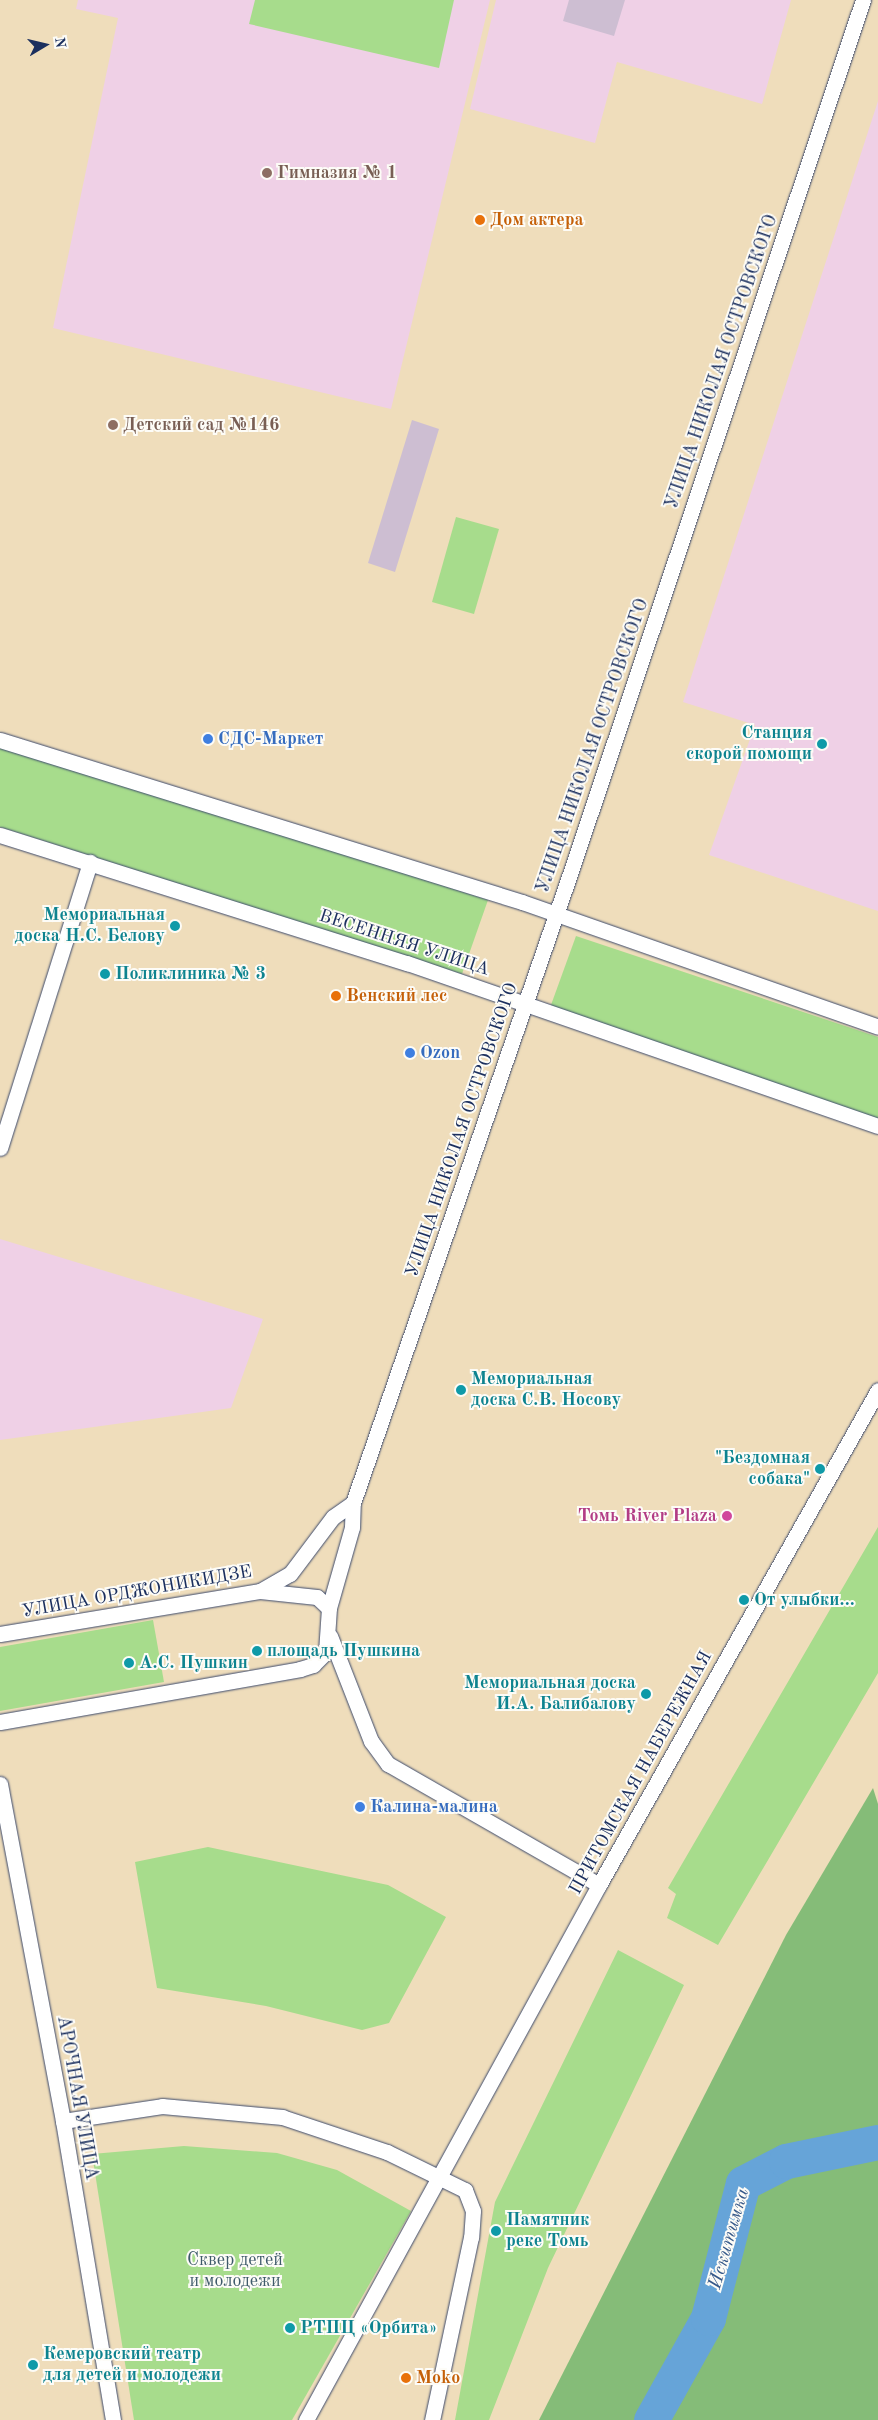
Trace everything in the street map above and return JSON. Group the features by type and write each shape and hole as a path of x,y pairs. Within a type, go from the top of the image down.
{"street":[{"name":"УЛИЦА НИКОЛАЯ ОСТРОВСКОГО","path":"353,1503 557,914 863,0"},
{"path":"0,740 557,914 878,1027"},
{"name":"ВЕСЕННЯЯ УЛИЦА","path":"0,835 90,862 526,1003 878,1126"},
{"path":"0,1148 90,862"},
{"name":"ПРИТОМСКАЯ НАБЕРЕЖНАЯ","path":"306,2420 599,1884 878,1390"},
{"path":"353,1503 352,1527 329,1608 330,1636 367,1734 388,1764 599,1884"},
{"name":"УЛИЦА ОРДЖОНИКИДЗЕ","path":"0,1634 260,1591 290,1574 333,1517 353,1503"},
{"path":"260,1591 317,1597 329,1608"},
{"path":"0,1722 300,1669 322,1658 330,1636"},
{"name":"АРОЧНАЯ УЛИЦА","path":"0,1784 63,2120 112,2420"},
{"path":"63,2120 162,2106 282,2117 387,2152 440,2176 465,2190 473,2211 432,2420"}],"shaded area":[{"name":"Гимназия № 1","path":"78,0 490,0 391,409 53,328 118,18 76,9"},
{"path":"496,0 791,0 762,104 617,62 595,143 470,109"},
{"path":"569,0 625,0 614,36 563,21"},
{"path":"878,101 878,911 709,855 755,725 683,702"},
{"path":"412,420 439,429 395,572 368,563"},
{"path":"0,1239 263,1319 231,1408 0,1440"}],"green space":[{"path":"255,0 454,0 439,68 249,24"},
{"path":"456,517 499,529 474,614 432,602"},
{"path":"0,744 488,900 462,974 0,827"},
{"path":"576,936 878,1037 878,1124 547,1016"},
{"path":"878,1527 878,1673 718,1945 667,1918 676,1894 668,1888"},
{"path":"153,1620 164,1682 0,1711 0,1647"},
{"path":"873,1788 878,1804 878,2420 539,2420 786,1935"},
{"path":"208,1847 388,1885 446,1917 389,2023 362,2030 266,2006 157,1988 135,1862"},
{"path":"618,1950 684,1985 548,2268 489,2420 455,2420 495,2202"},
{"name":"Сквер детей и молодежи","path":"184,2146 277,2153 337,2170 411,2211 292,2420 134,2420 92,2154"}],"waterway":[{"name":"Искитимка","path":"651,2420 708,2318 743,2183 786,2161 878,2142"}],"place":[{"name":"Гимназия № 1","path":"267,173"},
{"name":"Дом актера","path":"480,220"},
{"name":"Детский сад №146","path":"113,425"},
{"name":"СДС-Маркет","path":"208,739"},
{"name":"Станция скорой помощи","path":"822,744"},
{"name":"Мемориальная доска Н.С. Белову","path":"175,926"},
{"name":"Поликлиника № 3","path":"105,974"},
{"name":"Венский лес","path":"336,996"},
{"name":"Ozon","path":"410,1053"},
{"name":"Мемориальная доска С.В. Носову","path":"461,1390"},
{"name":"\"Бездомная собака\"","path":"820,1469"},
{"name":"Томь River Plaza","path":"727,1516"},
{"name":"От улыбки...","path":"744,1600"},
{"name":"площадь Пушкина","path":"257,1651"},
{"name":"А.С. Пушкин","path":"129,1663"},
{"name":"Мемориальная доска И.А. Балибалову","path":"646,1694"},
{"name":"Калина-малина","path":"360,1807"},
{"name":"Памятник реке Томь","path":"496,2231"},
{"name":"РТПЦ «Орбита»","path":"290,2328"},
{"name":"Кемеровский театр для детей и молодежи","path":"33,2365"},
{"name":"Moko","path":"406,2378"}]}
